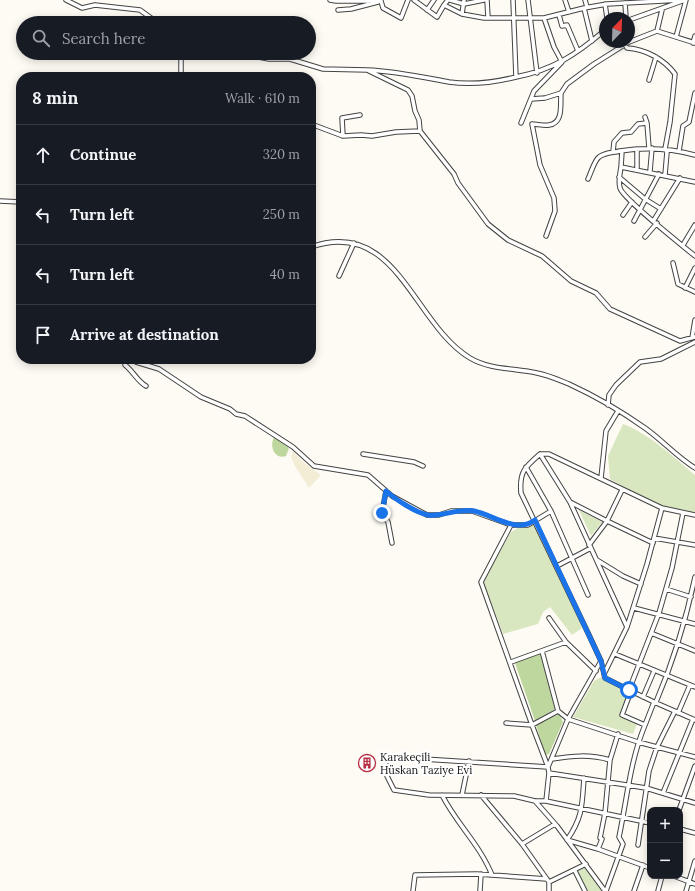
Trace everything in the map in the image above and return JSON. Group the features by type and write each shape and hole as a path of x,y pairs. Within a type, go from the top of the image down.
{"street":[{"path":"66,0 82,8 95,5 128,7 140,10 148,16"},
{"path":"330,0 336,2 382,0"},
{"path":"382,0 383,8 401,18 408,0"},
{"path":"338,10 366,6 382,0"},
{"path":"414,0 437,17 444,5 449,0 464,2 484,0"},
{"path":"427,10 434,0"},
{"path":"487,0 488,18"},
{"path":"513,0 515,19 516,77"},
{"path":"528,0 537,72"},
{"path":"565,0 569,12"},
{"path":"585,0 592,41"},
{"path":"635,18 662,10 676,1 681,0"},
{"path":"444,5 462,14 488,18 515,19 544,18 606,3 686,0 676,37"},
{"path":"462,14 464,2"},
{"path":"625,2 626,12"},
{"path":"657,31 662,10"},
{"path":"559,15 562,26 567,25 578,51"},
{"path":"544,18 554,47 562,62"},
{"path":"635,40 657,31 694,43 695,36"},
{"path":"521,123 534,91 562,62 599,35"},
{"path":"546,236 555,210 554,198 540,165 532,124 548,126 555,123 560,115 561,93 563,88 585,70 620,48"},
{"path":"627,48 643,51 656,57 675,74 670,122 665,149 667,152 665,175"},
{"path":"649,80 656,57"},
{"path":"181,72 182,60"},
{"path":"293,60 324,69 367,70 412,74 450,82 486,82 516,77 537,72 562,62"},
{"path":"367,70 408,90 412,96 415,111 419,120 420,131 454,174 458,183 488,224 508,240 542,256 571,282 596,293 610,309 680,341 694,337 695,320"},
{"path":"531,99 545,98 561,93"},
{"path":"680,151 683,126 689,122 690,108 695,93"},
{"path":"690,108 695,110"},
{"path":"343,136 342,118 360,115"},
{"path":"645,117 648,123 650,171"},
{"path":"613,152 614,142 622,133 631,132 638,124 648,123"},
{"path":"316,126 343,136 372,136 396,132 420,131"},
{"path":"588,179 597,159 605,154 613,152 650,148 680,151 695,155"},
{"path":"636,170 637,149"},
{"path":"622,151 619,177 620,189 639,210 695,256"},
{"path":"621,166 636,170 650,171 695,182"},
{"path":"634,221 659,174"},
{"path":"619,177 645,199 661,209"},
{"path":"645,237 680,178"},
{"path":"0,201 16,202"},
{"path":"623,215 632,202"},
{"path":"683,245 695,225"},
{"path":"316,245 326,242 354,243 377,254 412,290 443,334 456,348 470,358 486,365 539,373 568,384 608,405 645,428 695,468"},
{"path":"339,276 354,243"},
{"path":"673,263 678,284 695,292"},
{"path":"685,288 695,268"},
{"path":"608,405 609,395 616,385 640,362 661,359 695,342"},
{"path":"125,364 140,383 146,386"},
{"path":"143,364 159,369 201,397 255,421 293,447 314,466 368,475 386,491 405,504 427,515 439,515 451,511 472,511 511,524 528,525 551,511"},
{"path":"601,478 606,431 618,411"},
{"path":"363,454 414,462 423,466"},
{"path":"540,454 570,502 627,627"},
{"path":"663,793 678,752 694,719 643,697 605,678 601,661 521,493 520,481 526,467 540,454 549,454 662,508 695,515"},
{"path":"526,467 551,511 588,595"},
{"path":"557,566 590,547 608,521 622,490"},
{"path":"386,491 382,513 388,522 392,543"},
{"path":"570,502 608,521 653,540 695,545"},
{"path":"604,674 615,654 634,608 662,508"},
{"path":"645,724 622,715 659,613 666,589 683,513"},
{"path":"511,524 481,582 550,772 546,801"},
{"path":"596,560 623,576 641,584"},
{"path":"605,891 623,844 619,837 628,784 638,742 667,677 694,589 695,577"},
{"path":"666,589 691,597"},
{"path":"634,608 659,613 695,624"},
{"path":"550,618 566,642 596,671"},
{"path":"651,633 695,651"},
{"path":"511,662 566,642"},
{"path":"542,651 558,711 568,719 618,734 657,748 695,757"},
{"path":"615,654 667,677 695,687"},
{"path":"548,767 568,719 601,661"},
{"path":"643,697 654,671"},
{"path":"638,845 646,788 657,748 690,685"},
{"path":"506,723 532,725 558,711"},
{"path":"598,849 602,839 600,838 605,813 610,760 618,734"},
{"path":"552,759 593,755 610,760"},
{"path":"548,767 469,761 426,761 392,758 387,776 394,790 442,795 514,796 623,816 647,823"},
{"path":"462,795 469,761"},
{"path":"680,807 695,766"},
{"path":"550,772 607,782 628,784 695,803"},
{"path":"567,840 577,825 582,809 584,778"},
{"path":"442,795 448,807 486,860 492,875"},
{"path":"481,795 522,844 548,881 549,891"},
{"path":"535,801 555,824 605,891"},
{"path":"522,844 555,824"},
{"path":"683,830 695,833"},
{"path":"567,840 619,856 647,867"},
{"path":"686,891 695,861"},
{"path":"413,891 415,875 481,874 548,881 575,871 586,864"},
{"path":"634,891 643,865"},
{"path":"575,871 585,891"},
{"path":"480,891 481,874"},
{"path":"658,891 661,879"},
{"path":"682,879 695,884"}],"shaded area":[{"path":"293,451 303,462 321,475 309,488 291,457"}],"green space":[{"path":"623,424 633,428 652,440 695,475 695,514 664,507 610,479 608,456"},
{"path":"274,437 289,448 286,456 279,456 274,452 272,445"},
{"path":"579,510 602,522 591,536"},
{"path":"534,525 576,611 582,628 572,635 550,607 543,612 538,624 503,634 483,581 511,532 518,528"},
{"path":"540,653 555,709 535,721 515,663"},
{"path":"601,677 629,692 620,716 637,724 633,734 573,717 594,681"},
{"path":"559,714 563,722 549,754 545,755 536,725"},
{"path":"586,867 602,891 587,891 576,872"}],"place":[{"name":"Karakeçili Hüskan Taziye Evi","path":"367,763"}],"route":[{"path":"382,513 383,500 386,491 405,504 427,515 439,515 451,511 472,511 511,524 528,525 535,520 576,611 601,661 605,678 629,690"}]}
